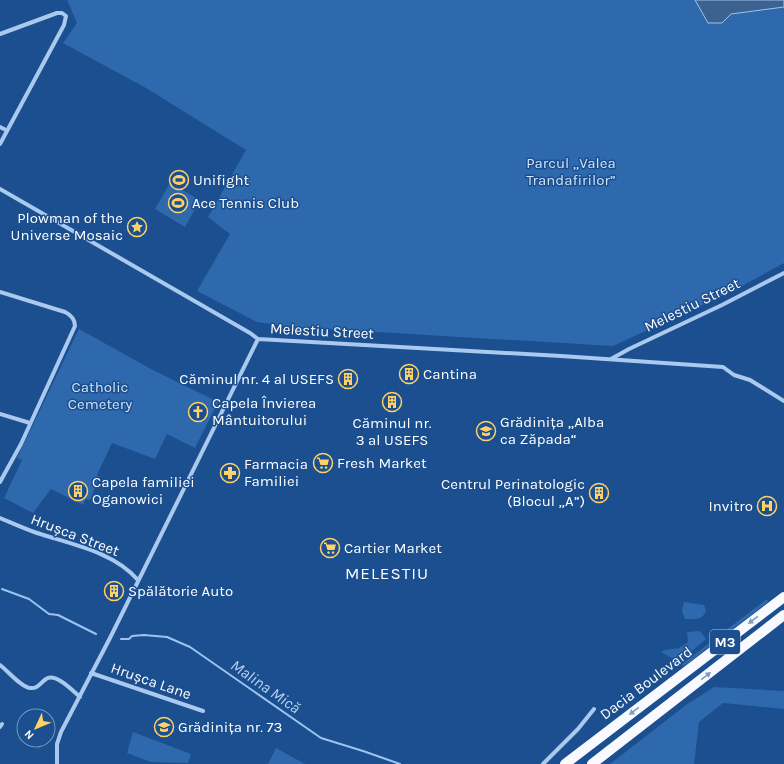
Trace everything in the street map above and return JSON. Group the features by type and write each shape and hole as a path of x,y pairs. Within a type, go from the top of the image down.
{"highway":[{"name":"Dacia Boulevard","path":"565,764 784,597"},
{"name":"Dacia Boulevard","path":"592,764 784,615"}],"street":[{"path":"0,34 57,13 62,13 66,16 64,25 6,130 0,144"},
{"path":"0,127 6,130"},
{"name":"Melestiu Street","path":"0,189 258,339 723,368 734,375 750,380 784,401"},
{"name":"Melestiu Street","path":"611,360 629,348 722,305 784,273"},
{"path":"0,292 65,312 72,317 75,326 11,463 0,482"},
{"path":"57,764 58,740 258,339"},
{"path":"0,414 30,423"},
{"name":"Hrușca Street","path":"0,518 37,533 85,548 110,559 124,567 138,580"},
{"path":"1,666 26,687 34,688 40,685 46,678 51,677 65,684 80,697"},
{"name":"Hrușca Lane","path":"91,673 203,711"},
{"path":"543,764 578,729 594,709"}],"green space":[{"name":"Parcul „Valea Trandafirilor”","path":"67,0 784,0 784,263 735,290 613,346 293,327 257,322 197,291 230,234 208,217 246,150 146,88 63,43 77,23"},
{"name":"Ace Tennis Club","path":"170,183 200,200 185,227 155,209"},
{"name":"Catholic Cemetery","path":"79,329 149,368 218,402 195,448 167,434 155,459 112,443 97,475 99,477 90,500 86,499 83,505 51,489 33,513 4,498 22,460 17,458"},
{"path":"767,599 768,602 683,666 682,664"},
{"path":"684,602 704,605 706,610 705,614 698,619 685,619 682,611"},
{"path":"700,631 706,639 679,662 661,652 679,648 688,642 687,632"},
{"path":"714,687 784,691 784,709 723,703 699,722 694,764 610,764 686,705"},
{"path":"133,732 191,754 188,763 151,762 127,753"},
{"path":"276,748 305,764 268,764"}],"shaded area":[{"path":"695,0 784,0 784,7 731,14 722,23 708,23"}],"waterway":[{"name":"Malina Mică","path":"2,589 29,599 49,614 58,615 96,634"},
{"name":"Malina Mică","path":"121,639 129,639 132,636 144,635 167,637 190,647 321,738 400,764"}],"place":[{"name":"Unifight","path":"179,180"},
{"name":"Ace Tennis Club","path":"178,203"},
{"name":"Plowman of the Universe Mosaic","path":"137,227"},
{"name":"Cantina","path":"409,374"},
{"name":"Căminul nr. 4 al USEFS","path":"348,379"},
{"name":"Căminul nr. 3 al USEFS","path":"392,402"},
{"name":"Capela Învierea Mântuitorului","path":"198,412"},
{"name":"Grădinița „Alba ca Zăpada“","path":"486,431"},
{"name":"Fresh Market","path":"323,463"},
{"name":"Farmacia Familiei","path":"230,473"},
{"name":"Capela familiei Oganowici","path":"78,491"},
{"name":"Centrul Perinatologic (Blocul „A”)","path":"599,493"},
{"name":"Invitro","path":"767,506"},
{"name":"Cartier Market","path":"330,548"},
{"name":"Spălătorie Auto","path":"114,591"},
{"name":"Grădinița nr. 73","path":"164,727"}],"district":[{"name":"MELESTIU","path":"387,573"}]}
